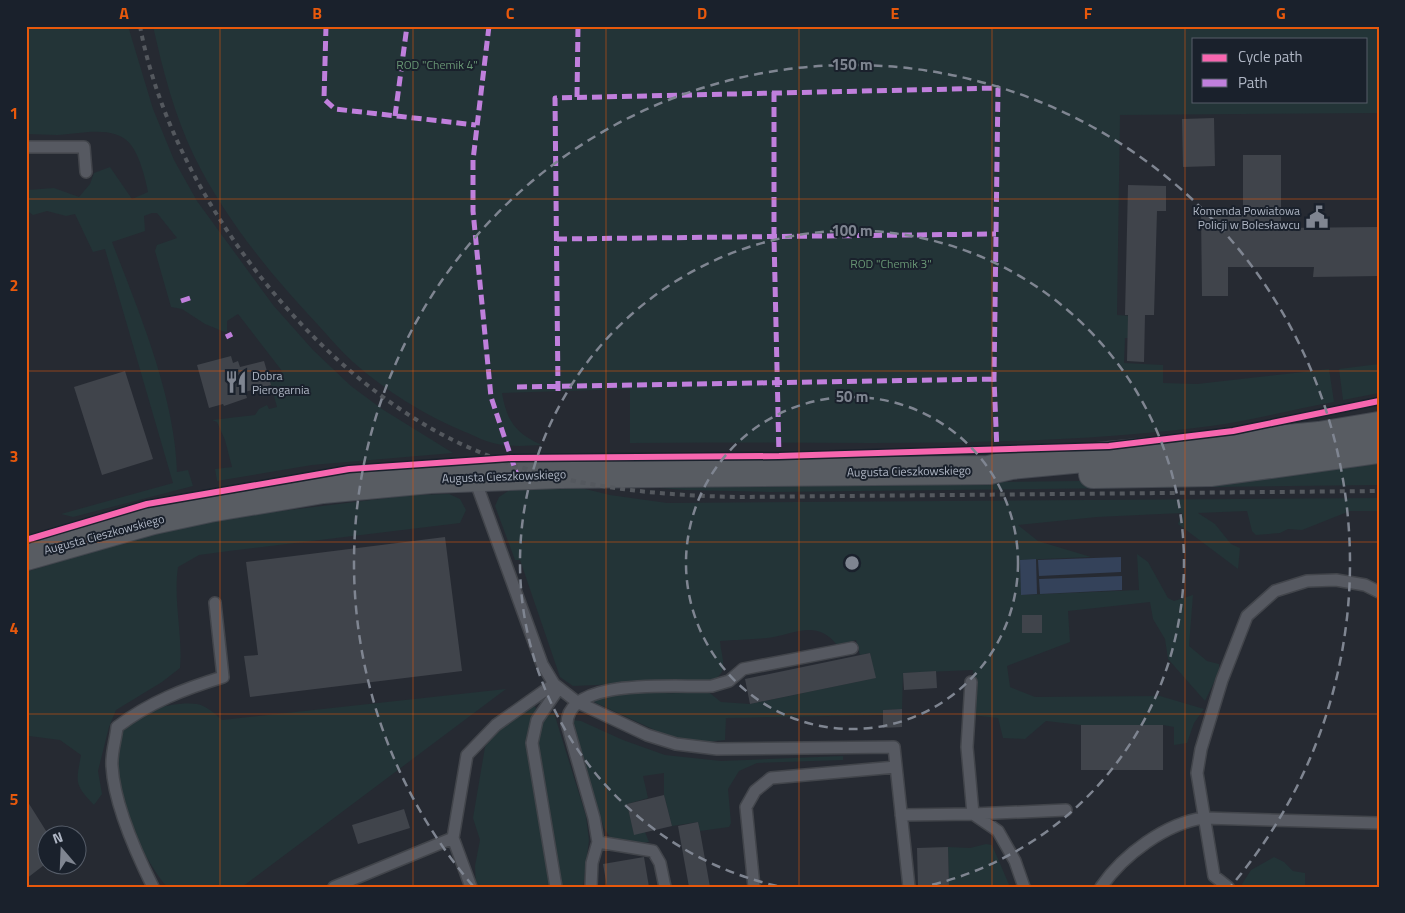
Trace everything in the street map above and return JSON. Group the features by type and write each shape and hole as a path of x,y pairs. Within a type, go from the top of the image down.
{"main road":[{"name":"Augusta Cieszkowskiego","path":"989,470 1011,465 1319,436 1379,426"},
{"name":"Augusta Cieszkowskiego","path":"26,556 153,520 209,508 323,489 474,477 560,474 989,470 1012,474 1212,472 1379,449"}],"lane":[{"path":"26,148 84,147 86,172"},
{"path":"474,477 542,664 556,686 577,702 647,735 676,744 717,749 894,747 908,887"},
{"path":"1228,887 1214,876 1197,773 1201,749 1222,680 1247,616 1275,591 1307,581 1336,580 1365,585 1379,592"},
{"path":"153,887 135,850 121,810 112,765 117,727 139,710 190,687 223,677 215,603"},
{"path":"590,887 592,863 598,842 594,818 567,724 569,711 577,702 592,694 611,690 712,686 729,681 743,670 852,648"},
{"path":"971,682 967,747 973,814 998,832 1015,861 1024,887"},
{"path":"471,887 453,838 467,755 496,725 556,686"},
{"path":"556,686 537,720 532,743 556,887"},
{"path":"754,887 746,807 755,791 771,778 896,767"},
{"path":"901,814 973,814 1066,810"},
{"path":"1101,887 1135,852 1171,826 1187,820 1204,818 1379,823"},
{"path":"334,887 453,838"},
{"path":"598,842 653,851 660,863 665,887"}],"green space":[{"path":"26,26 128,26 153,109 174,160 197,201 273,305 313,350 351,386 382,409 453,453 312,465 217,481 215,469 232,467 225,440 217,422 212,420 255,415 259,409 267,405 269,409 277,407 269,378 282,371 238,314 227,321 227,333 205,324 182,309 171,307 155,251 157,245 177,238 157,213 152,213 144,216 145,231 112,242 144,326 163,385 175,443 177,472 188,470 193,486 73,517 61,514 173,483 105,249 93,252 75,214 66,216 47,211 33,215 26,210 27,190 54,188 79,197 90,184 94,173 110,167 132,199 148,192 142,167 131,145 124,138 116,134 86,132 57,135 26,134"},
{"path":"153,26 1379,26 1379,113 1120,115 1117,315 1130,316 1129,338 1125,338 1124,363 1163,365 1163,383 1197,384 1329,369 1334,402 1211,426 1139,434 994,442 630,443 630,389 502,393 510,419 514,425 525,436 542,445 511,446 489,442 450,425 420,410 392,392 353,362 301,307 267,266 235,224 206,179 187,140 165,76"},
{"path":"1379,364 1379,393 1343,400 1339,369"},
{"path":"1379,464 1379,485 770,492 685,490 634,486 1168,480 1293,474"},
{"path":"577,487 610,495 667,503 1379,498 1379,511 1350,511 1302,530 1288,529 1280,533 1256,535 1252,531 1247,511 1198,513 1215,524 1231,544 1240,548 1238,569 1178,524 1182,513 1097,517 1018,525 1038,541 1091,557 1020,560 1021,595 1139,590 1137,554 1148,562 1168,598 1174,601 1193,595 1189,646 1207,661 1219,664 1219,672 1205,701 1168,659 1165,639 1153,619 1150,602 1068,611 1070,642 1007,666 1010,687 1035,697 1160,696 1204,709 1194,723 1187,743 1174,745 1174,727 1163,725 1081,725 1046,721 1025,739 1003,738 998,718 971,715 975,687 973,670 903,673 902,709 883,710 883,715 726,718 725,740 698,743 672,738 594,702 608,695 618,693 676,693 706,690 721,702 750,704 875,678 870,653 860,655 856,640 837,645 821,632 804,630 767,638 720,641 723,668 718,677 713,680 573,686 560,677 520,560 515,560 495,506 499,497 511,489"},
{"path":"449,494 460,499 466,510 460,523 199,555 178,567 180,668 162,682 116,710 109,727 98,771 102,794 94,805 78,783 81,755 60,740 29,736 26,733 26,572 151,533 183,527 265,513 412,495"},
{"path":"506,689 242,887 167,887 156,873 146,855 128,815 118,773 117,753 120,735 124,727 132,720 153,709 177,704 197,704 207,708 222,720"},
{"path":"533,704 538,711 531,722 527,738 550,887 476,887 475,866 480,840 473,818 485,747 492,736 516,714"},
{"path":"554,713 586,816 589,840 583,887 561,887 537,747 543,722 549,715"},
{"path":"573,720 581,721 623,740 665,755 721,761 843,756 843,760 757,763 739,771 728,789 731,823 729,827 700,831 698,822 672,826 664,795 664,773 643,776 648,798 627,804 634,834 645,832 649,842 612,840 604,828 571,722"},
{"path":"986,844 992,845 1010,887 949,887 948,847 970,848"},
{"path":"1274,857 1284,862 1293,871 1305,873 1305,887 1243,887 1242,884 1251,870"}],"water":[{"path":"1121,557 1121,572 1039,576 1038,560"},
{"path":"1036,559 1037,594 1021,595 1020,560"},
{"path":"1122,576 1122,590 1040,594 1039,579"}],"building":[{"path":"1214,118 1215,166 1183,167 1182,119"},
{"path":"1243,155 1281,155 1281,228 1379,227 1379,276 1313,277 1314,267 1228,267 1228,296 1202,296 1201,211 1243,211"},
{"path":"1128,185 1166,186 1166,211 1157,211 1154,315 1145,315 1144,362 1127,361 1128,315 1125,315"},
{"name":"Dobra Pierogarnia","path":"231,356 233,363 238,361 240,367 264,361 271,385 245,392 247,398 224,406 223,404 209,408 197,365"},
{"path":"125,371 153,459 102,475 74,387"},
{"path":"445,537 462,671 250,697 244,656 258,655 246,562"},
{"path":"1022,615 1042,615 1042,633 1022,633"},
{"path":"870,653 876,678 750,704 745,679"},
{"path":"936,671 937,688 904,690 903,673"},
{"path":"902,709 902,727 883,728 883,710"},
{"path":"1081,725 1163,725 1163,770 1081,770"},
{"path":"664,795 672,826 634,835 627,804"},
{"path":"26,799 43,826 38,826 38,870 26,879"},
{"path":"404,809 410,828 358,844 352,825"},
{"path":"698,822 710,887 689,887 678,826"},
{"path":"948,847 949,887 918,887 917,848"},
{"path":"644,857 649,887 607,887 603,864"}],"railway":[{"path":"140,26 156,88 181,150 215,211 254,269 300,323 350,371 403,411 459,443 493,457 527,469 596,485 667,494 703,496 1379,491"}],"marked path":[{"path":"326,26 324,99 335,109 476,125"},
{"path":"395,116 407,26"},
{"path":"489,26 473,160 473,211 491,397 517,475"},
{"path":"577,97 578,26"},
{"path":"558,391 555,98 998,88 994,379 997,451"},
{"path":"774,92 774,238 779,456"},
{"path":"557,239 996,234"},
{"path":"181,301 190,298"},
{"path":"226,337 232,334"},
{"path":"517,387 994,379"}],"cycle path":[{"path":"26,540 147,504 349,469 511,458 779,456 1109,446 1233,431 1379,401"}],"place":[{"name":"Komenda Powiatowa Policji w Bolesławcu","path":"1317,217"},
{"name":"Dobra Pierogarnia","path":"236,382"}],"park label":[{"name":"ROD \"Chemik 4\"","path":"437,64"},
{"name":"ROD \"Chemik 3\"","path":"891,263"}]}
